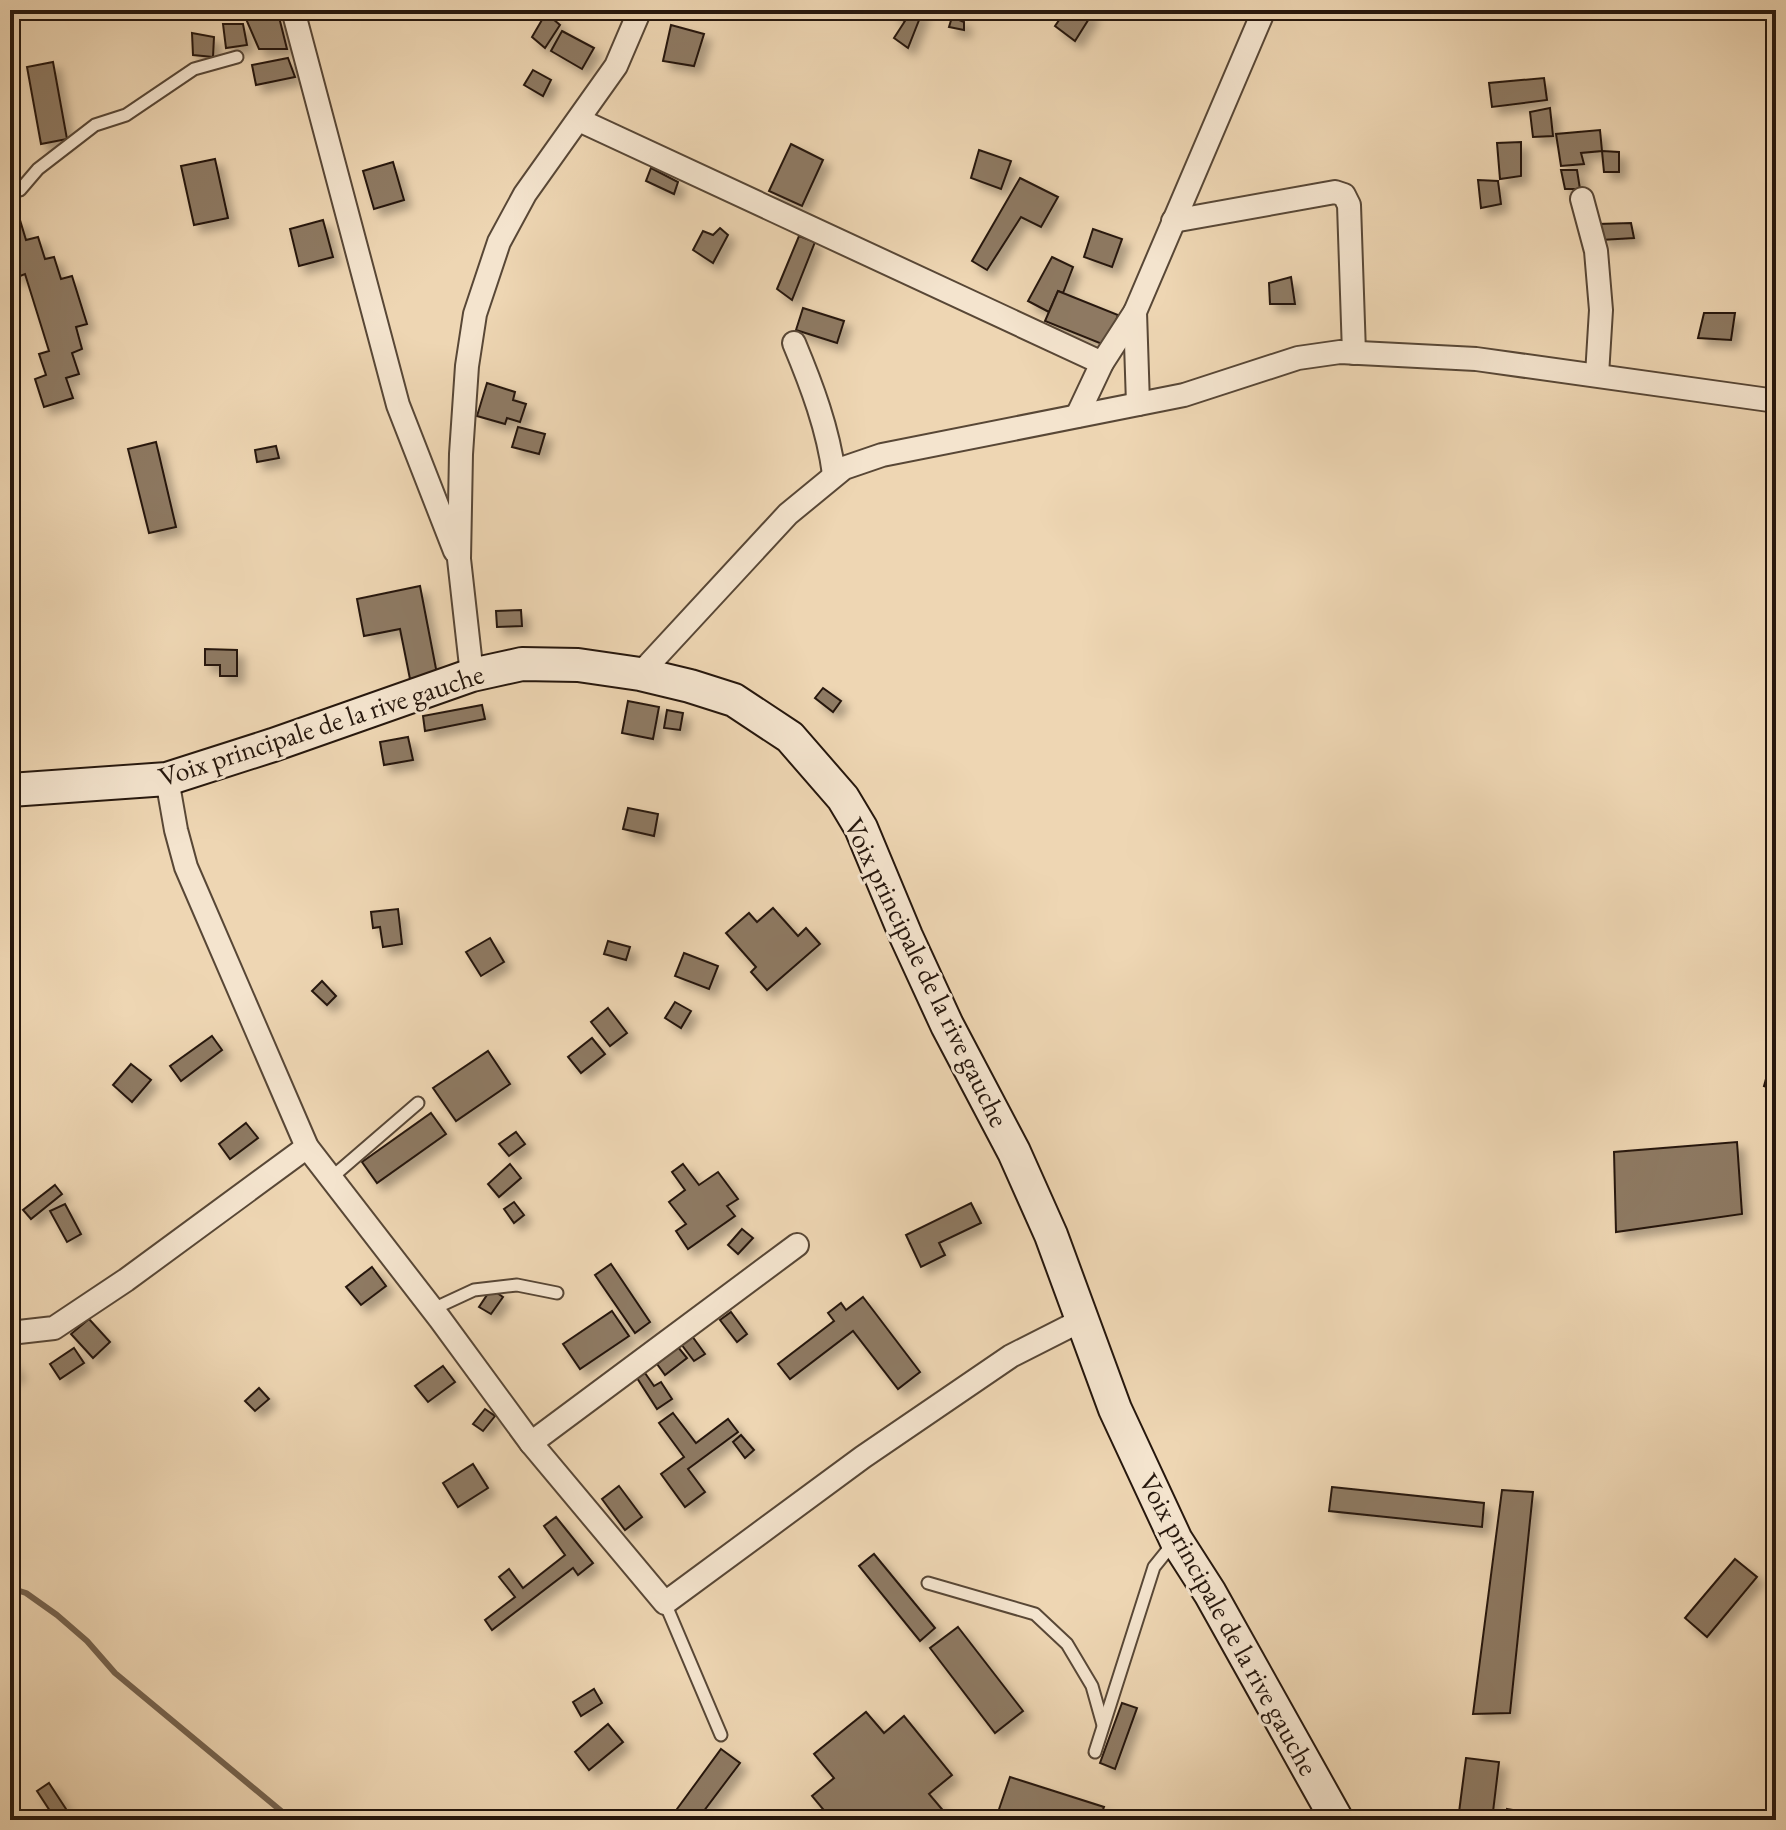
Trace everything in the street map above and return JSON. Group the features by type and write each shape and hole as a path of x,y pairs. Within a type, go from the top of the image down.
{"street":[{"path":"293,10 398,405 459,559"},
{"path":"472,675 459,559 464,410 475,314 499,242 518,206 616,66 640,10"},
{"path":"1077,416 1102,363 1135,312 1264,10"},
{"path":"579,120 1102,363"},
{"path":"1173,221 1335,192 1344,195 1349,205 1354,353"},
{"path":"1582,199 1596,251 1601,310 1597,375"},
{"path":"1135,312 1138,404"},
{"path":"794,343 817,400 830,445 834,474"},
{"path":"640,674 788,514 834,474 882,455 1184,395 1298,358 1354,353 1476,359 1776,401"},
{"name":"Voix principale de la rive gauche","path":"10,790 167,779 472,675 522,664 578,665 640,674 690,686 734,700 790,737 843,798 861,828 947,1025 1014,1152 1051,1235 1115,1409 1176,1540 1278,1712 1337,1820"},
{"path":"167,779 186,867 307,1147 433,1309 531,1443 665,1603 937,1406 1011,1356 1082,1320"},
{"path":"10,1333 54,1328 126,1280 307,1147"},
{"path":"531,1443 797,1245"}],"lane":[{"path":"10,191 20,190 38,169 95,125 126,115 194,69 237,57"},
{"path":"331,1178 418,1103"},
{"path":"433,1309 474,1290 517,1285 557,1293"},
{"path":"1095,1752 1154,1567 1176,1540"},
{"path":"928,1583 1035,1614 1067,1644 1092,1686 1103,1725"},
{"path":"665,1603 721,1735"}],"building":[{"path":"894,10 923,10 908,48 894,38 905,21 892,15"},
{"path":"1066,10 1087,10 1092,14 1075,41 1055,26"},
{"path":"546,13 560,25 545,48 532,37"},
{"path":"279,17 287,49 259,49 246,19"},
{"path":"952,17 964,22 964,30 949,27"},
{"path":"223,24 243,24 247,45 226,48"},
{"path":"671,25 704,34 694,66 663,61"},
{"path":"562,31 594,48 582,69 551,51"},
{"path":"192,33 214,37 213,57 193,55"},
{"path":"288,58 295,77 256,85 252,65"},
{"path":"53,62 67,139 41,144 27,67"},
{"path":"533,70 551,80 543,96 524,85"},
{"path":"1544,78 1547,100 1492,107 1489,83"},
{"path":"1550,108 1553,136 1533,137 1530,112"},
{"path":"1600,130 1602,151 1581,153 1584,164 1561,166 1556,134"},
{"path":"1521,142 1521,176 1500,179 1497,143"},
{"path":"791,144 823,160 802,206 769,191"},
{"path":"979,150 1011,161 1001,189 971,178"},
{"path":"1602,151 1619,152 1619,172 1604,172"},
{"path":"215,159 228,218 194,225 181,166"},
{"path":"393,162 404,200 374,209 363,171"},
{"path":"651,168 678,182 674,194 646,181"},
{"path":"1561,170 1577,170 1580,189 1565,189"},
{"path":"1020,178 1058,197 1041,227 1021,217 987,270 972,261"},
{"path":"1478,180 1498,181 1501,204 1481,208"},
{"path":"20,220 26,240 38,237 45,259 54,257 61,279 72,276 87,324 76,327 82,349 72,353 79,374 66,378 73,398 44,407 35,379 46,375 39,354 49,351 25,274 15,278 10,261 10,223"},
{"path":"323,220 333,257 299,266 290,229"},
{"path":"1631,223 1634,238 1601,240 1598,224"},
{"path":"720,228 728,235 713,263 693,250 703,231 713,235"},
{"path":"1093,229 1122,239 1112,267 1084,257"},
{"path":"799,236 815,242 792,300 777,289"},
{"path":"1052,257 1073,267 1063,293 1058,291 1049,312 1028,301"},
{"path":"1291,277 1295,304 1270,304 1269,283"},
{"path":"1058,291 1118,315 1107,346 1045,321"},
{"path":"803,308 844,321 837,343 796,330"},
{"path":"1704,313 1735,313 1731,340 1698,338"},
{"path":"487,383 515,392 513,400 526,404 520,422 507,418 505,424 477,416"},
{"path":"518,427 545,434 539,454 512,447"},
{"path":"156,442 176,527 149,533 128,449"},
{"path":"276,446 279,458 257,462 255,450"},
{"path":"420,586 437,674 410,679 400,629 364,636 357,599"},
{"path":"521,610 522,626 497,627 496,611"},
{"path":"205,649 237,650 237,676 220,676 220,665 205,665"},
{"path":"823,688 841,701 833,712 815,698"},
{"path":"628,701 659,707 653,739 622,733"},
{"path":"482,705 485,719 425,731 423,716"},
{"path":"667,710 683,713 680,730 664,728"},
{"path":"408,737 413,760 384,765 380,742"},
{"path":"628,808 658,814 654,836 623,829"},
{"path":"773,908 798,936 806,928 820,944 767,990 751,972 756,967 726,933 749,913 757,922"},
{"path":"398,909 402,944 383,947 380,927 373,928 371,912"},
{"path":"490,938 504,962 481,976 466,952"},
{"path":"608,941 630,947 626,960 604,954"},
{"path":"684,953 718,966 709,989 675,976"},
{"path":"322,981 336,996 327,1005 312,991"},
{"path":"675,1002 691,1011 681,1028 665,1018"},
{"path":"608,1008 627,1033 610,1046 591,1022"},
{"path":"212,1036 222,1050 181,1081 170,1066"},
{"path":"592,1038 605,1054 581,1073 568,1057"},
{"path":"488,1051 510,1084 456,1121 433,1088"},
{"path":"1772,1057 1776,1058 1776,1090 1764,1086"},
{"path":"131,1064 151,1080 132,1102 113,1085"},
{"path":"431,1113 446,1134 377,1183 362,1162"},
{"path":"246,1123 258,1138 230,1159 219,1144"},
{"path":"516,1132 525,1144 509,1156 499,1144"},
{"path":"1737,1142 1742,1214 1616,1232 1614,1152"},
{"path":"510,1164 521,1178 499,1197 488,1184"},
{"path":"683,1164 699,1185 718,1172 738,1199 727,1206 735,1216 688,1249 676,1231 686,1224 669,1202 685,1190 672,1172"},
{"path":"55,1185 62,1194 31,1219 23,1210"},
{"path":"514,1202 524,1215 514,1223 504,1209"},
{"path":"971,1203 981,1223 939,1243 945,1255 921,1267 906,1235"},
{"path":"65,1204 81,1234 67,1242 50,1211"},
{"path":"742,1229 753,1238 738,1254 728,1245"},
{"path":"611,1264 650,1322 635,1333 595,1275"},
{"path":"372,1267 386,1286 361,1305 346,1287"},
{"path":"491,1289 503,1297 491,1314 479,1307"},
{"path":"863,1297 920,1372 898,1389 853,1331 790,1379 778,1364 834,1321 828,1313 841,1303 846,1310"},
{"path":"612,1311 629,1336 580,1369 563,1344"},
{"path":"731,1312 747,1334 737,1342 720,1320"},
{"path":"89,1319 110,1342 93,1358 71,1334"},
{"path":"692,1336 705,1354 694,1361 681,1344"},
{"path":"678,1347 687,1358 665,1375 657,1364"},
{"path":"74,1348 84,1363 60,1379 50,1364"},
{"path":"10,1359 18,1373 10,1378"},
{"path":"443,1366 455,1382 428,1402 415,1386"},
{"path":"645,1373 654,1386 661,1382 672,1399 657,1409 637,1378"},
{"path":"259,1388 269,1399 255,1411 245,1401"},
{"path":"485,1409 495,1416 483,1431 473,1424"},
{"path":"673,1413 696,1443 728,1419 738,1432 688,1469 705,1492 685,1507 661,1474 684,1457 659,1423"},
{"path":"741,1435 754,1450 745,1458 733,1442"},
{"path":"473,1464 488,1488 458,1507 443,1483"},
{"path":"619,1486 642,1517 625,1530 602,1499"},
{"path":"1332,1487 1484,1503 1482,1527 1329,1511"},
{"path":"1502,1490 1533,1492 1510,1713 1473,1714"},
{"path":"556,1517 593,1563 578,1575 573,1568 492,1630 485,1620 515,1597 499,1577 509,1569 523,1588 565,1555 544,1526"},
{"path":"874,1554 935,1628 920,1641 859,1566"},
{"path":"1735,1559 1757,1577 1707,1637 1685,1618"},
{"path":"958,1627 1023,1711 995,1733 930,1648"},
{"path":"1776,1658 1776,1676 1769,1662"},
{"path":"594,1689 602,1703 581,1716 573,1702"},
{"path":"1122,1703 1137,1708 1115,1769 1100,1763"},
{"path":"866,1712 884,1733 904,1716 952,1775 929,1794 946,1814 939,1820 832,1820 812,1796 834,1778 814,1754"},
{"path":"608,1724 623,1742 589,1770 575,1752"},
{"path":"721,1749 740,1763 697,1820 691,1820 677,1809"},
{"path":"1466,1758 1499,1762 1492,1820 1458,1820"},
{"path":"1010,1777 1104,1807 1099,1820 1012,1820 997,1815"},
{"path":"49,1783 66,1809 54,1817 37,1791"},
{"path":"1507,1809 1542,1815 1541,1820 1505,1820"}],"waterway":[{"path":"10,1588 26,1593 57,1615 87,1641 115,1673 292,1820"}]}
